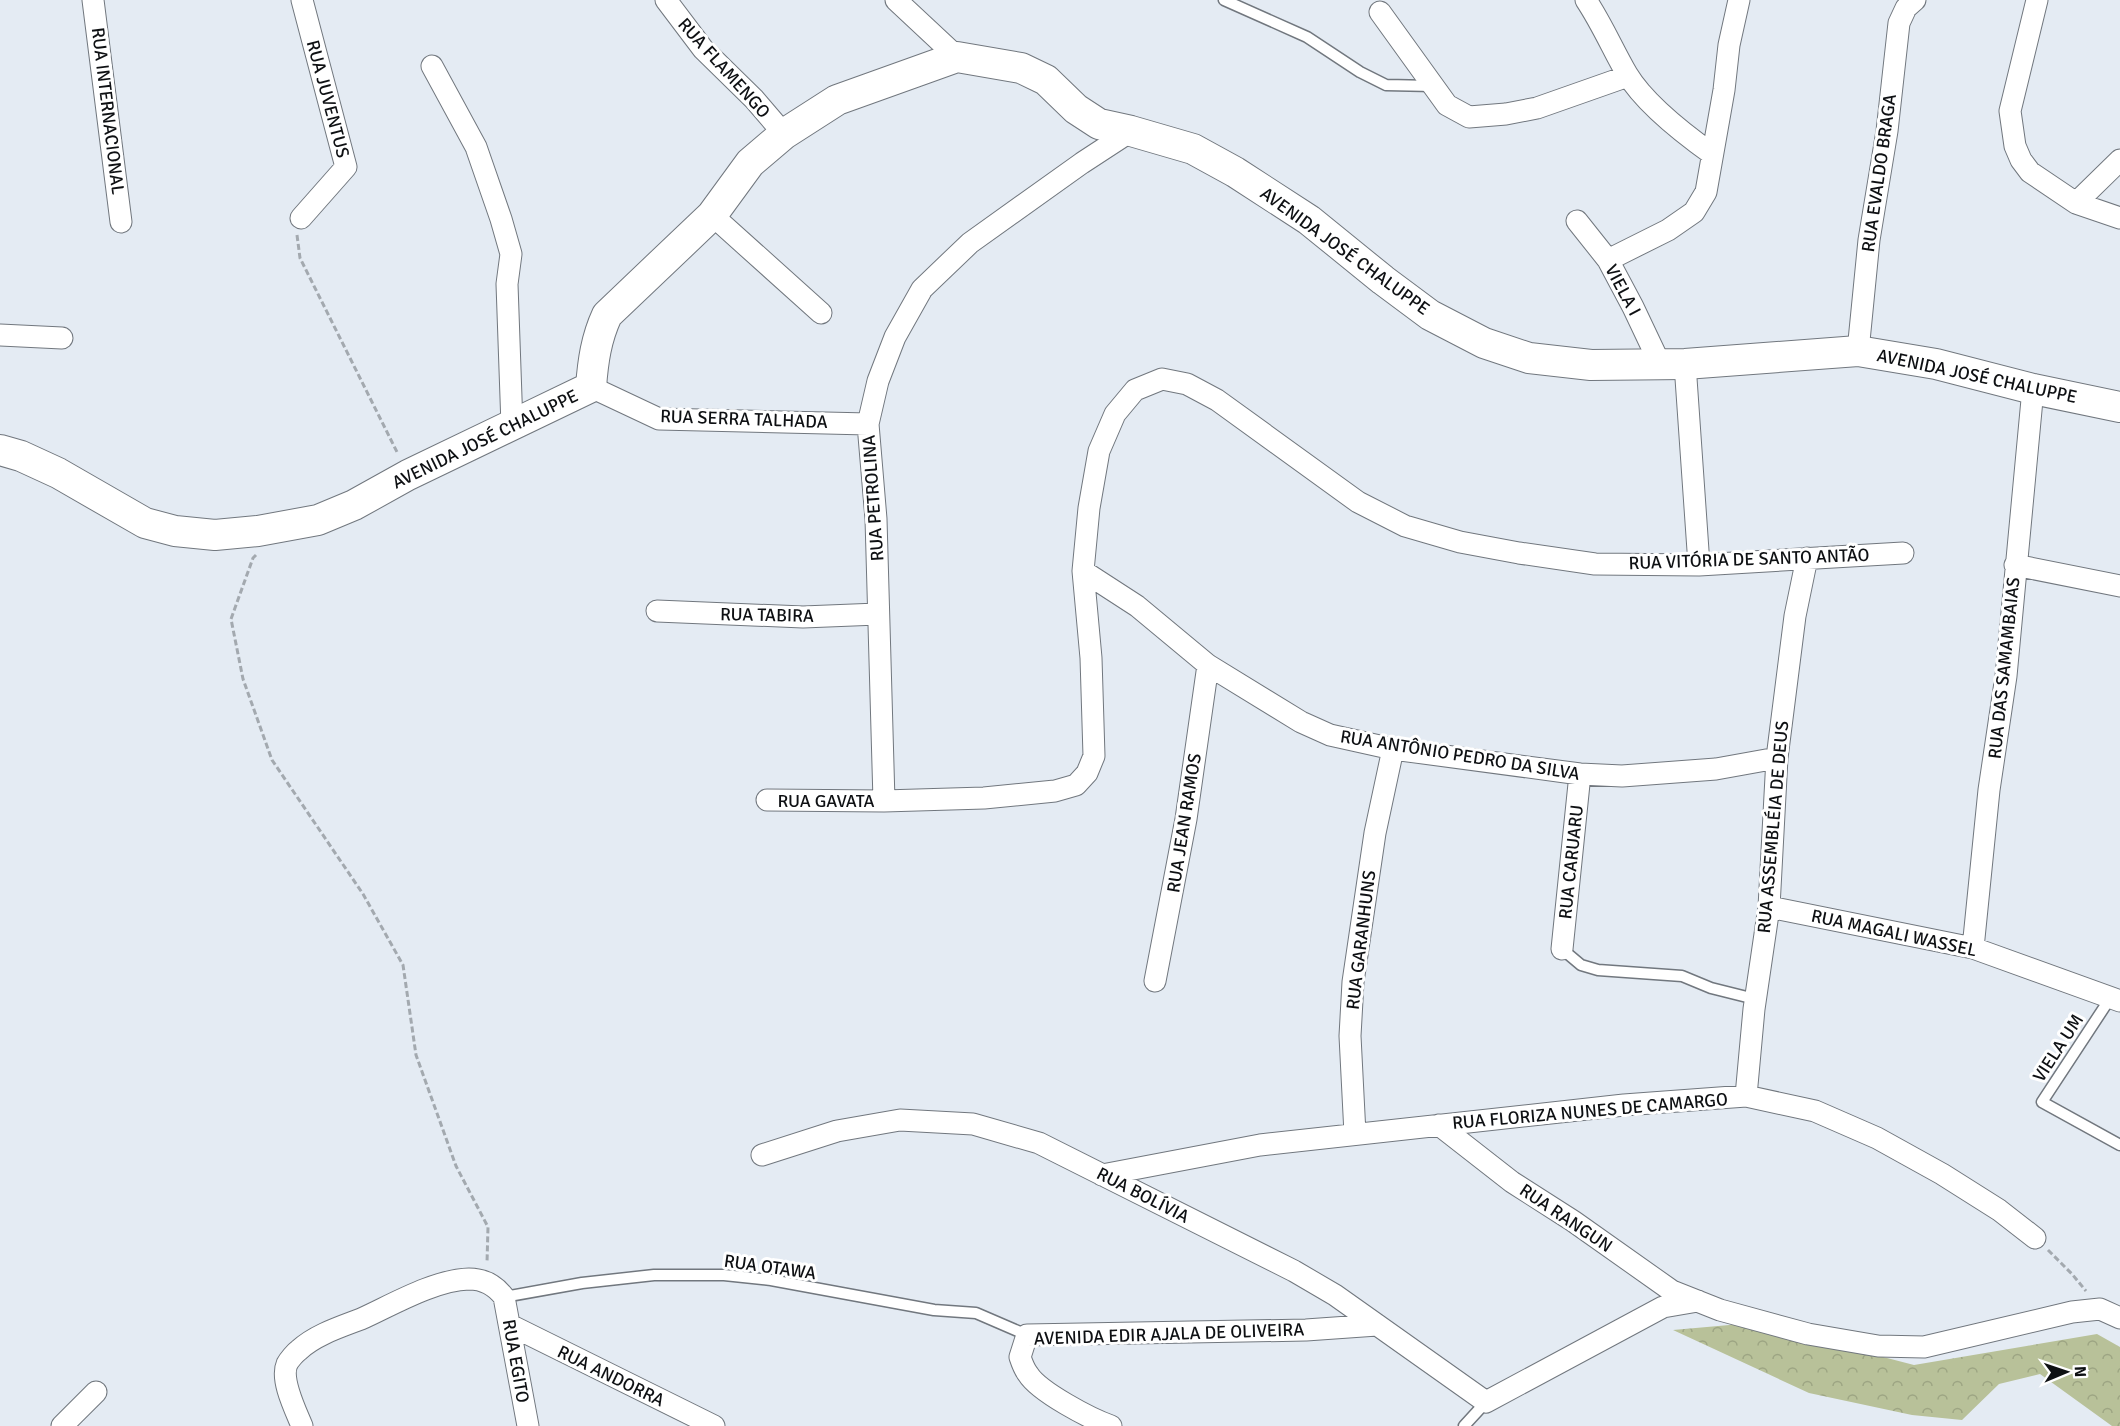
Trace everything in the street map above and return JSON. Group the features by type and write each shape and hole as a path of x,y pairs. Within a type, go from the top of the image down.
{"street":[{"name":"RUA INTERNACIONAL","path":"93,0 122,222"},
{"name":"RUA JUVENTUS","path":"302,0 346,167 302,218"},
{"name":"RUA FLAMENGO","path":"666,0 703,49 754,99 784,134"},
{"path":"896,0 957,57"},
{"path":"1586,0 1628,76 1660,113 1712,154"},
{"path":"1608,260 1668,230 1694,212 1706,192 1724,90 1729,45 1739,0"},
{"name":"RUA EVALDO BRAGA","path":"1858,351 1869,240 1887,131 1899,23 1906,8 1915,0"},
{"path":"2037,0 2010,111 2015,146 2030,172 2076,203 2120,218"},
{"path":"1380,12 1447,105 1469,117 1506,114 1537,108 1628,76"},
{"name":"AVENIDA JOSÉ CHALUPPE","path":"0,450 21,456 58,473 145,523 175,531 214,535 284,526 318,520 345,509 464,447 591,387 593,358 599,332 607,315 712,215 750,163 784,134 837,100 957,57 1021,68 1046,80 1076,109 1099,124 1193,149 1235,172 1309,220 1430,315 1484,343 1529,358 1591,365 1672,364 1858,351 1936,364 2032,389 2120,407"},
{"path":"432,66 476,147 511,254 507,284 512,426"},
{"name":"RUA PETROLINA","path":"884,801 876,519 868,424 878,381 896,337 922,289 970,243 1131,131"},
{"path":"2076,203 2120,160"},
{"path":"712,215 821,313"},
{"name":"VIELA I","path":"1577,221 1608,260 1634,307 1672,364"},
{"path":"0,335 62,338"},
{"path":"1672,364 1699,565"},
{"name":"RUA VITÓRIA DE SANTO ANTÃO","path":"884,801 984,798 1055,790 1076,785 1087,772 1094,756 1091,658 1083,571 1089,508 1099,452 1115,414 1135,390 1162,379 1187,384 1217,400 1358,502 1405,526 1460,542 1519,554 1595,564 1699,565 1903,553"},
{"name":"RUA SERRA TALHADA","path":"591,387 659,418 868,424"},
{"name":"RUA DAS SAMAMBAIAS","path":"1973,948 1989,790 2006,676 2032,389"},
{"name":"RUA ASSEMBLÉIA DE DEUS","path":"1746,1096 1755,999 1769,907 1777,758 1795,616 1808,558"},
{"path":"2015,565 2120,586"},
{"name":"RUA ANTÔNIO PEDRO DA SILVA","path":"1083,571 1137,606 1208,665 1301,722 1330,735 1393,749 1580,774 1622,776 1716,769 1777,758"},
{"name":"RUA TABIRA","path":"657,611 803,617 878,614"},
{"name":"RUA JEAN RAMOS","path":"1155,981 1186,819 1208,665"},
{"name":"RUA GARANHUNS","path":"1354,1134 1350,1036 1353,982 1375,833 1393,749"},
{"name":"RUA CARUARU","path":"1562,950 1580,774"},
{"name":"RUA GAVATA","path":"767,800 884,801"},
{"name":"RUA MAGALI WASSEL","path":"1769,907 1973,948 2117,994"},
{"name":"RUA FLORIZA NUNES DE CAMARGO","path":"1102,1175 1260,1145 1624,1105 1746,1096 1815,1111 1877,1138 1942,1174 1999,1210 2035,1238"},
{"name":"RUA BOLÍVIA","path":"762,1155 837,1131 900,1120 973,1124 1039,1143 1294,1271 1335,1295 1486,1402"},
{"name":"RUA RANGUN","path":"1440,1125 1512,1182 1573,1221 1672,1291 1698,1301"},
{"path":"302,1426 286,1384 287,1365 299,1350 317,1338 431,1287 454,1281 470,1279 487,1282 496,1287 504,1297"},
{"name":"RUA EGITO","path":"504,1297 528,1426"},
{"path":"1486,1402 1664,1307 1698,1301 1720,1310 1808,1334 1878,1346 1924,1347 2072,1312 2100,1309 2120,1318"},
{"name":"RUA ANDORRA","path":"510,1325 714,1426"},
{"name":"AVENIDA EDIR AJALA DE OLIVEIRA","path":"1111,1426 1095,1420 1053,1396 1029,1376 1020,1357 1027,1335 1306,1330 1377,1325"},
{"path":"62,1426 96,1392"}],"lane":[{"path":"1224,0 1307,37 1360,72 1386,85 1433,86"},
{"path":"1562,950 1581,964 1598,970 1682,976 1711,988 1755,999"},
{"name":"VIELA UM","path":"2117,994 2042,1102 2120,1145"},
{"name":"RUA OTAWA","path":"504,1297 582,1283 654,1275 724,1275 771,1280 924,1308 976,1313 1027,1335"},
{"path":"1464,1426 1486,1402"}],"path":[{"path":"302,218 297,235 300,258 408,475"},
{"path":"284,526 253,558 231,619 243,679 272,760 363,894 404,965 416,1055 456,1166 488,1227 487,1282"},
{"path":"2035,1238 2072,1274 2100,1309"}],"green space":[{"path":"1752,1323 1914,1365 2097,1334 2120,1347 2120,1426 2112,1426 2040,1374 1999,1384 1962,1420 1912,1415 1809,1393 1673,1330"}]}
